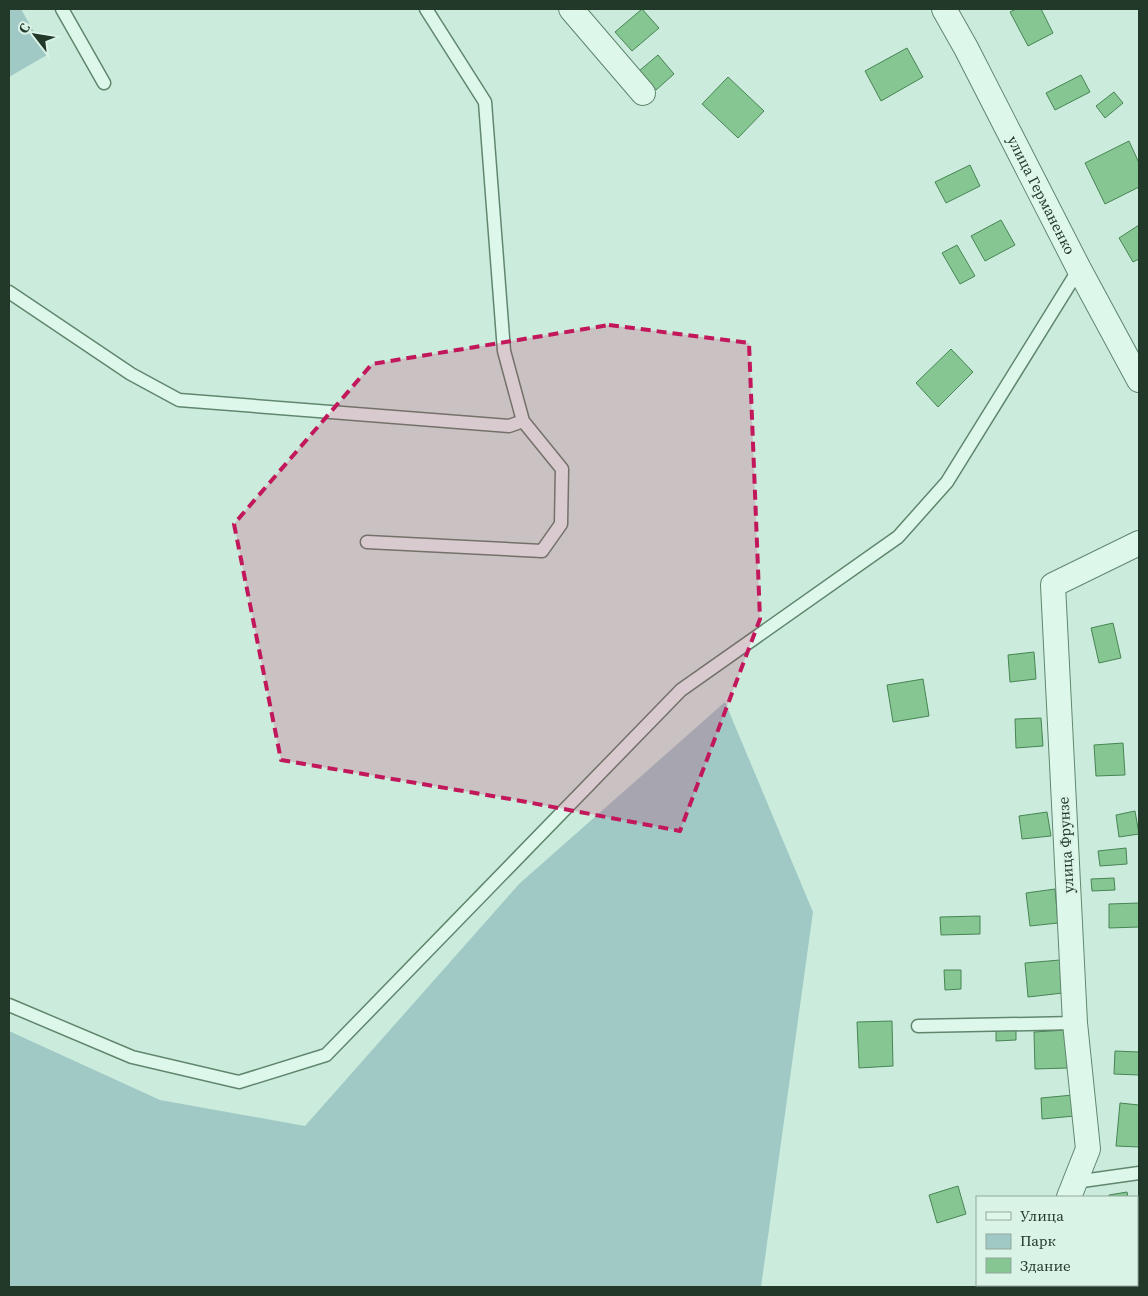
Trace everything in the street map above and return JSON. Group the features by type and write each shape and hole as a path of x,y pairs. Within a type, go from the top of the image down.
{"street":[{"path":"571,9 643,93"},
{"name":"улица Германенко","path":"944,9 1139,380"},
{"name":"улица Фрунзе","path":"1072,1190 1088,1148 1075,1023 1053,585 1139,543"}],"lane":[{"path":"62,9 104,82"},
{"path":"367,542 542,551 561,524 562,468 523,421 504,351 484,102 426,9"},
{"path":"9,1005 132,1057 239,1082 326,1055 681,690 898,537 947,482 1079,269"},
{"path":"9,292 131,374 179,400 509,426 523,421"},
{"path":"918,1026 1075,1023"},
{"path":"1072,1190 1139,1174"}],"highlighted area":[{"path":"609,325 749,343 760,619 680,831 516,800 281,760 234,524 372,364"}],"green space":[{"path":"9,9 21,9 47,55 9,77"},
{"path":"725,702 813,912 761,1287 9,1287 9,1031 160,1100 305,1126 519,884"}],"building":[{"path":"642,9 659,28 632,51 615,32"},
{"path":"1016,9 1041,9 1053,33 1028,46 1010,12"},
{"path":"907,48 923,77 881,101 865,71"},
{"path":"658,55 674,74 656,90 639,71"},
{"path":"1081,75 1090,92 1055,110 1046,93"},
{"path":"728,77 764,111 738,138 702,104"},
{"path":"1114,92 1123,103 1105,118 1096,106"},
{"path":"1129,141 1139,163 1139,187 1105,204 1085,163"},
{"path":"970,165 980,186 946,203 935,182"},
{"path":"1001,220 1015,245 985,261 971,236"},
{"path":"1139,225 1139,259 1133,262 1119,238"},
{"path":"957,245 975,276 960,284 942,253"},
{"path":"951,349 973,372 938,407 916,383"},
{"path":"1113,623 1121,658 1099,663 1091,628"},
{"path":"1034,652 1036,679 1010,682 1008,655"},
{"path":"923,679 929,716 893,722 887,685"},
{"path":"1041,718 1043,746 1016,748 1015,719"},
{"path":"1123,743 1125,775 1096,776 1094,745"},
{"path":"1135,811 1139,834 1119,837 1116,815"},
{"path":"1047,812 1051,836 1022,839 1019,816"},
{"path":"1126,848 1127,864 1100,866 1098,851"},
{"path":"1114,878 1115,890 1092,891 1091,879"},
{"path":"1055,889 1058,923 1030,926 1026,893"},
{"path":"1139,903 1139,927 1109,928 1109,904"},
{"path":"980,916 980,934 941,935 940,917"},
{"path":"1060,960 1063,993 1028,997 1025,963"},
{"path":"944,970 961,970 961,989 945,990"},
{"path":"892,1021 893,1066 859,1068 857,1022"},
{"path":"1016,1026 1016,1040 996,1041 996,1027"},
{"path":"1066,1030 1068,1068 1035,1069 1034,1032"},
{"path":"1115,1051 1139,1052 1139,1075 1114,1074"},
{"path":"1073,1095 1075,1116 1042,1119 1041,1098"},
{"path":"1120,1103 1139,1105 1139,1147 1116,1146"},
{"path":"958,1186 966,1214 937,1223 929,1195"},
{"path":"1127,1192 1128,1196 1109,1196"},
{"path":"1139,1273 1139,1287 1124,1287 1138,1286"}]}
